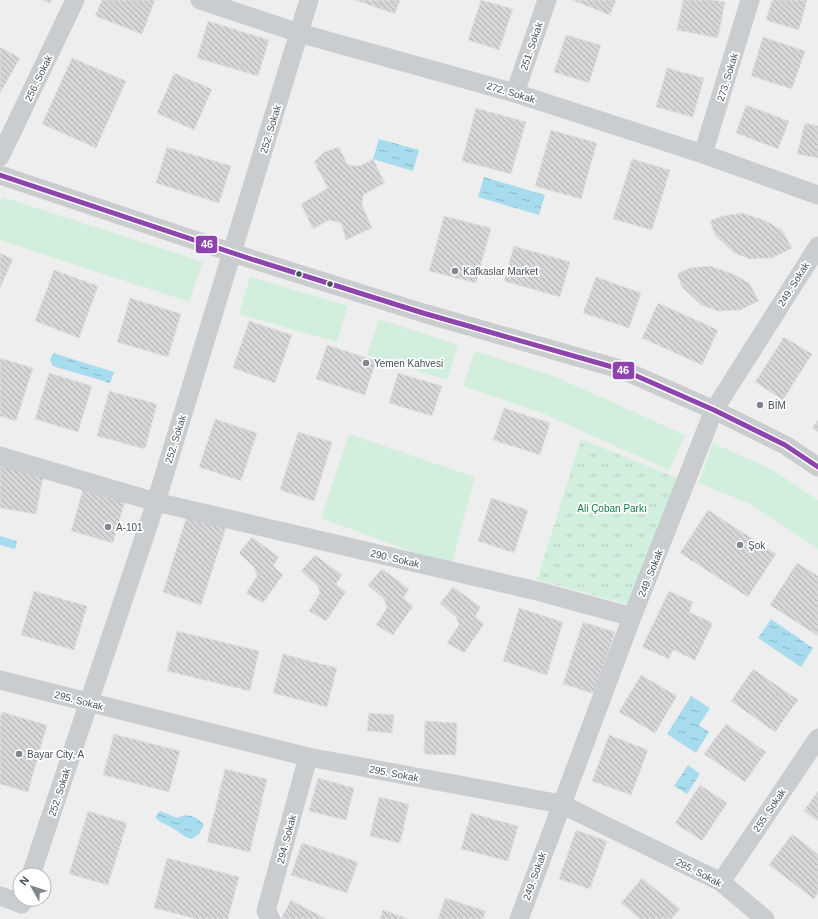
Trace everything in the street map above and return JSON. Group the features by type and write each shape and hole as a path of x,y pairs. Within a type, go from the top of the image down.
{"street":[{"name":"256. Sokak","path":"0,157 75,0"},
{"name":"272. Sokak","path":"200,0 299,33 515,93 703,154 818,195"},
{"name":"252. Sokak","path":"34,867 156,502 309,0"},
{"name":"251. Sokak","path":"515,93 547,0"},
{"name":"273. Sokak","path":"703,154 750,0"},
{"path":"0,175 232,252 415,310 623,370 714,410 785,445 818,468"},
{"name":"249. Sokak","path":"519,919 632,617 714,410 818,246"},
{"name":"290. Sokak","path":"0,456 156,502 541,592 632,617"},
{"name":"295. Sokak","path":"0,680 308,757 561,804 721,882 765,919"},
{"name":"255. Sokak","path":"721,882 818,738"},
{"name":"294. Sokak","path":"271,919 266,911 308,757"},
{"path":"0,896 12,902"}],"green space":[{"path":"3,197 203,262 189,302 0,240 0,203"},
{"path":"250,277 348,306 337,342 239,314"},
{"path":"379,319 458,345 447,380 367,355"},
{"path":"475,351 556,377 685,435 669,470 542,413 463,386"},
{"path":"349,434 475,477 451,566 321,518"},
{"name":"Ali Çoban Parkı","path":"581,439 679,479 627,604 537,580"},
{"path":"713,443 773,470 818,500 818,549 750,504 699,483"}],"water":[{"path":"379,139 419,150 413,171 373,159"},
{"path":"484,177 545,195 539,215 478,197"},
{"path":"53,353 114,372 110,383 53,366 50,360"},
{"path":"0,536 17,541 15,549 0,545"},
{"path":"771,619 813,648 801,667 758,638"},
{"path":"691,696 710,708 699,725 709,732 696,753 667,734"},
{"path":"688,765 700,774 687,794 674,786"},
{"path":"160,811 177,818 181,816 192,816 204,825 199,834 191,839 157,819 155,817"}],"building":[{"path":"42,0 52,0 50,3"},
{"path":"102,0 155,0 142,34 95,16"},
{"path":"355,0 400,0 395,14"},
{"path":"481,0 513,9 499,50 468,40"},
{"path":"572,0 616,0 610,15"},
{"path":"683,0 712,0 725,2 718,38 677,30"},
{"path":"772,0 807,0 799,30 766,20"},
{"path":"208,21 269,40 258,76 197,58"},
{"path":"566,35 601,45 589,83 554,72"},
{"path":"763,37 805,51 792,89 751,76"},
{"path":"0,47 20,58 0,93"},
{"path":"72,58 126,81 96,148 42,124"},
{"path":"667,68 704,78 693,117 656,107"},
{"path":"174,73 212,89 194,130 157,113"},
{"path":"746,105 789,121 778,149 736,133"},
{"path":"476,108 526,122 511,174 462,161"},
{"path":"805,123 818,126 818,158 797,154"},
{"path":"551,130 597,143 581,199 535,186"},
{"path":"167,147 231,166 219,203 156,183"},
{"path":"339,147 348,165 360,166 373,159 385,183 363,195 362,205 372,228 346,240 341,223 329,220 313,229 301,204 328,188 314,162 324,152"},
{"path":"632,159 670,170 652,230 613,219"},
{"path":"743,213 766,221 782,230 792,248 772,258 750,259 734,253 715,235 710,221 722,216"},
{"path":"444,216 491,228 476,283 429,271"},
{"path":"514,246 570,262 560,297 504,281"},
{"path":"0,253 13,259 0,288"},
{"path":"710,266 733,274 749,283 759,301 740,310 718,311 701,305 682,287 677,274 690,268"},
{"path":"54,270 98,286 79,338 35,321"},
{"path":"596,277 641,293 629,328 583,313"},
{"path":"130,298 181,314 168,357 117,342"},
{"path":"658,303 718,330 702,365 642,338"},
{"path":"249,321 292,335 275,383 233,368"},
{"path":"784,337 812,354 783,400 755,382"},
{"path":"327,345 376,361 365,395 316,379"},
{"path":"0,358 33,368 16,421 0,416"},
{"path":"49,373 92,386 78,432 35,419"},
{"path":"398,373 442,386 432,416 389,403"},
{"path":"109,391 157,404 145,449 97,436"},
{"path":"504,408 550,423 540,455 493,440"},
{"path":"215,419 257,433 241,481 199,467"},
{"path":"818,420 818,432 812,428"},
{"path":"298,432 332,442 314,501 280,490"},
{"path":"0,465 44,473 36,514 0,508"},
{"path":"83,489 125,501 113,543 71,531"},
{"path":"491,498 528,510 514,553 478,541"},
{"path":"189,509 228,521 201,605 163,592"},
{"path":"708,510 776,554 748,597 680,553"},
{"path":"252,537 279,557 273,566 283,575 263,603 246,593 257,576 254,567 239,553"},
{"path":"315,555 342,575 336,584 346,592 326,621 309,611 320,593 317,585 301,571"},
{"path":"797,563 818,576 818,636 770,605"},
{"path":"382,569 409,589 403,598 413,606 393,635 376,625 387,608 384,599 368,585"},
{"path":"453,587 481,607 475,616 484,624 464,653 447,643 459,625 456,617 440,603"},
{"path":"34,591 87,606 74,650 21,635"},
{"path":"669,591 693,602 689,612 713,623 695,660 673,650 669,659 642,647"},
{"path":"519,608 563,622 547,675 503,661"},
{"path":"583,622 615,632 595,694 563,684"},
{"path":"177,631 259,651 250,691 167,671"},
{"path":"283,654 337,668 327,707 273,693"},
{"path":"753,669 798,700 775,732 731,701"},
{"path":"641,675 677,696 655,733 619,712"},
{"name":"Bayar City, A","path":"2,712 47,725 28,792 0,784 0,718"},
{"path":"369,713 394,715 392,733 367,731"},
{"path":"425,721 457,723 456,755 424,754"},
{"path":"726,724 766,752 745,782 704,754"},
{"path":"114,734 180,751 169,792 103,775"},
{"path":"609,735 648,750 631,795 592,781"},
{"path":"225,769 267,779 250,852 207,842"},
{"path":"318,778 354,788 346,820 309,811"},
{"path":"700,785 727,803 702,841 675,823"},
{"path":"818,791 818,821 804,811"},
{"path":"379,797 409,804 400,843 370,836"},
{"path":"88,811 127,823 108,885 69,874"},
{"path":"471,813 518,826 508,861 461,849"},
{"path":"576,830 607,841 590,889 559,879"},
{"path":"792,834 818,854 818,893 814,899 769,865"},
{"path":"302,843 358,862 347,893 291,875"},
{"path":"167,858 239,877 228,919 197,919 154,908"},
{"path":"642,878 680,909 671,919 640,919 621,903"},
{"path":"445,898 486,911 483,919 438,919"},
{"path":"291,900 326,919 281,919"},
{"path":"383,910 409,919 380,919"}],"transit line":[{"name":"46","path":"0,175 248,258 423,313 623,370 714,410 785,445 818,467"}],"place":[{"name":"Kafkaslar Market","path":"455,271"},
{"name":"Yemen Kahvesi","path":"366,363"},
{"name":"BİM","path":"760,405"},
{"name":"A-101","path":"108,527"},
{"name":"Şok","path":"740,545"},
{"name":"Bayar City, A","path":"19,754"}]}
